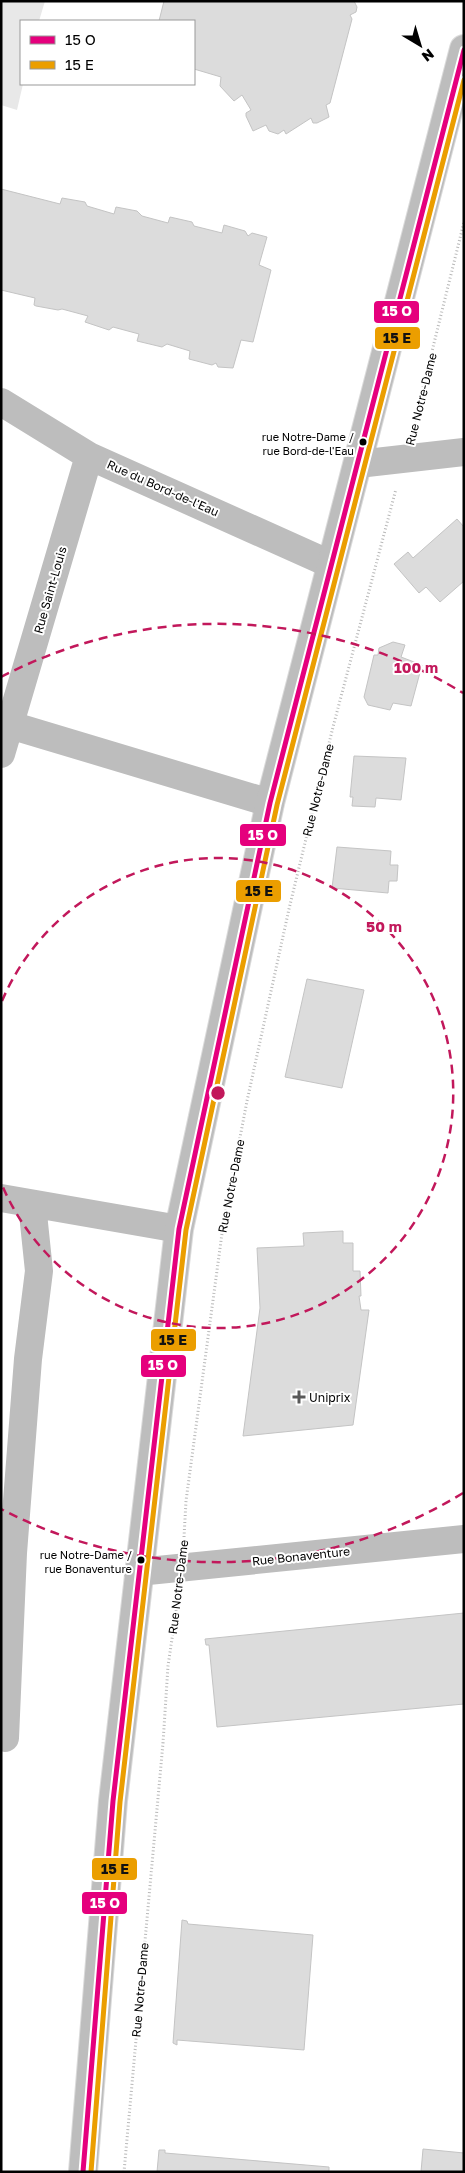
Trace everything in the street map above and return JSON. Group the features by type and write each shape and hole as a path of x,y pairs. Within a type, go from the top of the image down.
{"main road":[{"path":"83,2172 113,1802 179,1229 270,803 464,48"},
{"name":"Rue du Bord-de-l'Eau","path":"1,402 89,456 330,564"},
{"path":"358,464 464,452"},
{"name":"Rue Saint-Louis","path":"1,754 89,456"},
{"path":"10,725 270,803"},
{"path":"1,1198 179,1229"},
{"path":"5,1738 13,1553 28,1359 39,1271 32,1204"},
{"name":"Rue Bonaventure","path":"138,1572 464,1539"}],"path":[{"name":"Rue Notre-Dame","path":"124,2172 164,1743 168,1666 182,1568 186,1501 223,1226 247,1101 291,902 333,727 388,514 406,458 464,222"}],"shaded area":[{"path":"1,1 45,1 39,20 20,20 20,85 23,85 17,110 1,105"}],"building":[{"path":"164,1 354,1 357,7 356,12 350,15 352,19 330,103 326,105 329,117 317,123 313,123 311,118 286,134 284,130 278,134 269,131 266,125 253,131 246,116 246,113 251,110 242,95 234,101 220,86 221,77 195,69 195,20 159,20"},
{"path":"1,189 60,204 62,198 85,202 87,206 114,214 116,207 137,211 142,216 168,223 170,217 192,222 194,226 222,233 224,225 245,231 248,236 252,233 267,237 259,265 271,270 253,342 241,340 233,368 218,367 216,363 212,365 189,359 190,351 167,344 162,347 137,341 139,334 113,327 109,330 85,322 88,316 62,309 36,306 34,305 35,298 1,290"},
{"path":"457,519 464,527 464,581 440,602 426,587 419,593 394,564 408,552 413,558"},
{"path":"393,642 405,645 401,657 422,665 411,706 393,703 390,710 368,705 364,697 374,655 378,655 379,648"},
{"path":"354,756 406,758 401,800 376,798 375,807 352,806 353,797 350,797"},
{"path":"337,847 391,851 390,865 398,865 397,881 389,881 388,893 332,888"},
{"path":"307,979 364,990 342,1088 285,1077"},
{"path":"343,1231 343,1243 353,1243 353,1271 360,1271 361,1296 359,1296 361,1310 369,1310 353,1425 243,1436 260,1308 257,1248 304,1246 303,1233"},
{"path":"464,1613 464,1704 217,1727 209,1645 206,1645 205,1639"},
{"path":"182,1920 187,1921 188,1924 313,1935 304,2050 177,2040 177,2045 173,2043"},
{"path":"423,2149 464,2153 464,2172 421,2172"},
{"path":"159,2150 165,2150 165,2153 329,2167 329,2172 157,2172"}],"transit line":[{"path":"83,2172 113,1801 179,1229 270,803 464,50"},
{"path":"91,2172 120,1802 186,1230 277,805 464,80"}],"place":[{"name":"rue Notre-Dame / rue Bord-de-l'Eau","path":"363,442"},
{"name":"Uniprix","path":"299,1397"},
{"name":"rue Notre-Dame / rue Bonaventure","path":"141,1560"}]}
